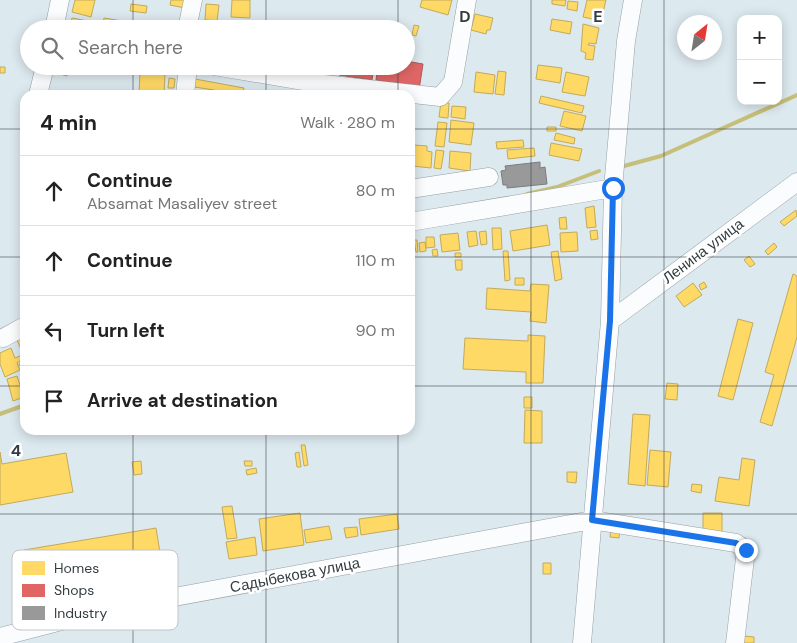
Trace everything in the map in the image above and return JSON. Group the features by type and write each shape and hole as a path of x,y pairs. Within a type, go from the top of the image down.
{"street":[{"path":"56,20 60,0"},
{"path":"189,20 193,0"},
{"path":"415,94 440,97 453,82 467,0"},
{"path":"582,643 610,321 613,188 626,41 633,0"},
{"path":"39,90 43,75"},
{"path":"186,90 187,75"},
{"path":"271,75 382,90"},
{"path":"415,188 489,177"},
{"name":"Ленина улица","path":"610,321 797,182"},
{"path":"415,221 613,188"},
{"path":"3,338 20,329"},
{"name":"Садыбекова улица","path":"178,596 592,520 736,543 742,546 746,550 735,643"},
{"name":"Садыбекова улица","path":"0,637 27,630"}],"building: Homes":[{"path":"75,0 95,0 91,17 72,12"},
{"path":"171,0 187,0 185,8 170,5"},
{"path":"232,0 250,0 250,18 231,17"},
{"path":"422,0 452,0 448,15 420,7"},
{"path":"552,0 566,0 565,6 552,4"},
{"path":"587,0 606,0 601,21 583,17"},
{"path":"568,1 578,2 577,11 567,9"},
{"path":"131,4 147,6 146,13 130,11"},
{"path":"206,4 219,5 217,20 205,20"},
{"path":"475,14 493,18 490,30 487,30 486,34 471,30"},
{"path":"552,19 572,22 570,34 550,30"},
{"path":"583,24 599,28 596,44 589,43 588,45 595,46 593,60 585,59 586,53 581,51"},
{"path":"415,25 419,26 415,36"},
{"path":"538,65 562,68 560,83 536,79"},
{"path":"0,67 5,67 5,73 0,73"},
{"path":"498,71 506,72 504,95 495,94"},
{"path":"476,72 495,75 493,94 474,92"},
{"path":"566,72 589,77 585,96 562,92"},
{"path":"140,75 165,75 164,90 139,90"},
{"path":"169,78 175,79 174,88 168,88"},
{"path":"195,79 244,88 243,90 214,90 194,87"},
{"path":"541,96 584,106 582,113 539,103"},
{"path":"441,102 449,103 448,118 439,117"},
{"path":"452,106 466,107 465,119 451,117"},
{"path":"564,111 586,116 582,131 560,126"},
{"path":"451,120 474,123 471,145 449,142"},
{"path":"438,122 447,123 444,147 435,146"},
{"path":"547,127 556,127 556,131 547,131"},
{"path":"556,133 575,138 574,144 554,140"},
{"path":"523,140 524,147 497,149 496,142"},
{"path":"551,143 582,149 579,161 549,155"},
{"path":"415,145 427,146 427,151 432,152 431,168 415,166"},
{"path":"534,148 535,156 508,159 507,150"},
{"path":"436,150 444,151 441,169 434,168"},
{"path":"450,151 471,153 470,171 449,168"},
{"path":"594,206 596,227 587,228 585,208"},
{"path":"796,210 797,216 784,226 780,222"},
{"path":"566,217 567,229 560,229 559,218"},
{"path":"547,225 550,245 513,251 510,231"},
{"path":"492,228 501,228 502,249 493,250"},
{"path":"597,230 598,239 591,240 590,231"},
{"path":"476,231 478,245 469,247 467,232"},
{"path":"486,231 487,244 481,245 479,232"},
{"path":"577,232 578,251 561,252 560,233"},
{"path":"458,233 460,250 442,252 440,235"},
{"path":"426,237 434,237 435,247 426,248"},
{"path":"415,240 417,240 418,252 416,252"},
{"path":"425,242 426,251 420,252 419,243"},
{"path":"774,243 777,247 768,255 765,251"},
{"path":"437,249 438,256 433,256 432,250"},
{"path":"503,251 508,251 510,280 505,281"},
{"path":"558,251 562,279 555,281 551,252"},
{"path":"455,253 461,253 461,257 455,257"},
{"path":"749,256 755,264 750,267 744,260"},
{"path":"455,260 462,260 462,270 456,270"},
{"path":"793,274 797,276 797,337 772,426 760,422 774,375 765,372"},
{"path":"515,278 524,278 524,285 515,285"},
{"path":"704,282 707,287 701,290 699,285"},
{"path":"693,283 702,295 684,307 676,296"},
{"path":"531,284 549,285 546,323 530,321 531,312 486,309 487,288 530,291"},
{"path":"738,319 753,323 733,400 718,396"},
{"path":"528,335 545,336 543,383 526,383 526,372 463,369 465,338 528,341"},
{"path":"20,337 20,347 16,338"},
{"path":"11,348 15,358 20,356 20,361 17,363 20,370 5,377 0,364 0,353"},
{"path":"17,376 20,385 20,398 13,401 7,379"},
{"path":"667,383 678,384 677,400 665,399"},
{"path":"524,397 532,397 532,408 524,408"},
{"path":"525,410 542,411 542,443 524,443"},
{"path":"633,414 650,415 645,486 628,484"},
{"path":"301,445 305,445 308,465 304,466"},
{"path":"650,450 671,452 668,487 647,485"},
{"path":"0,452 2,464 66,453 73,492 0,505"},
{"path":"299,452 301,467 297,467 295,453"},
{"path":"742,458 755,460 749,506 715,501 719,477 739,480"},
{"path":"141,461 142,474 134,475 132,462"},
{"path":"244,461 252,461 252,466 245,466"},
{"path":"256,468 257,473 247,475 246,470"},
{"path":"567,472 577,472 576,483 567,482"},
{"path":"692,484 702,485 701,493 691,491"},
{"path":"232,506 237,538 227,539 222,507"},
{"path":"300,513 304,545 263,551 259,519"},
{"path":"703,513 722,513 722,536 703,535"},
{"path":"397,514 399,529 361,535 359,519"},
{"path":"329,526 332,539 306,543 304,530"},
{"path":"357,527 358,536 346,538 344,528"},
{"path":"611,527 620,528 619,538 610,537"},
{"path":"156,528 160,550 24,550"},
{"path":"255,537 257,555 229,559 226,542"},
{"path":"543,563 551,563 551,574 543,574"},
{"path":"744,636 754,637 754,643 743,643"}],"building: Shops":[{"path":"415,63 423,64 419,90 407,85 376,80 377,75 415,75"},
{"path":"339,75 373,75 372,80"}],"building: Industry":[{"path":"540,162 540,168 545,167 547,184 507,188 507,185 503,185 501,171 506,170 505,166"}],"waterway":[{"path":"624,166 661,156 797,95"},
{"path":"527,194 557,187 599,171"},
{"path":"0,414 20,407"}],"route":[{"path":"613,188 610,321 592,520 736,543 746,550"}]}
